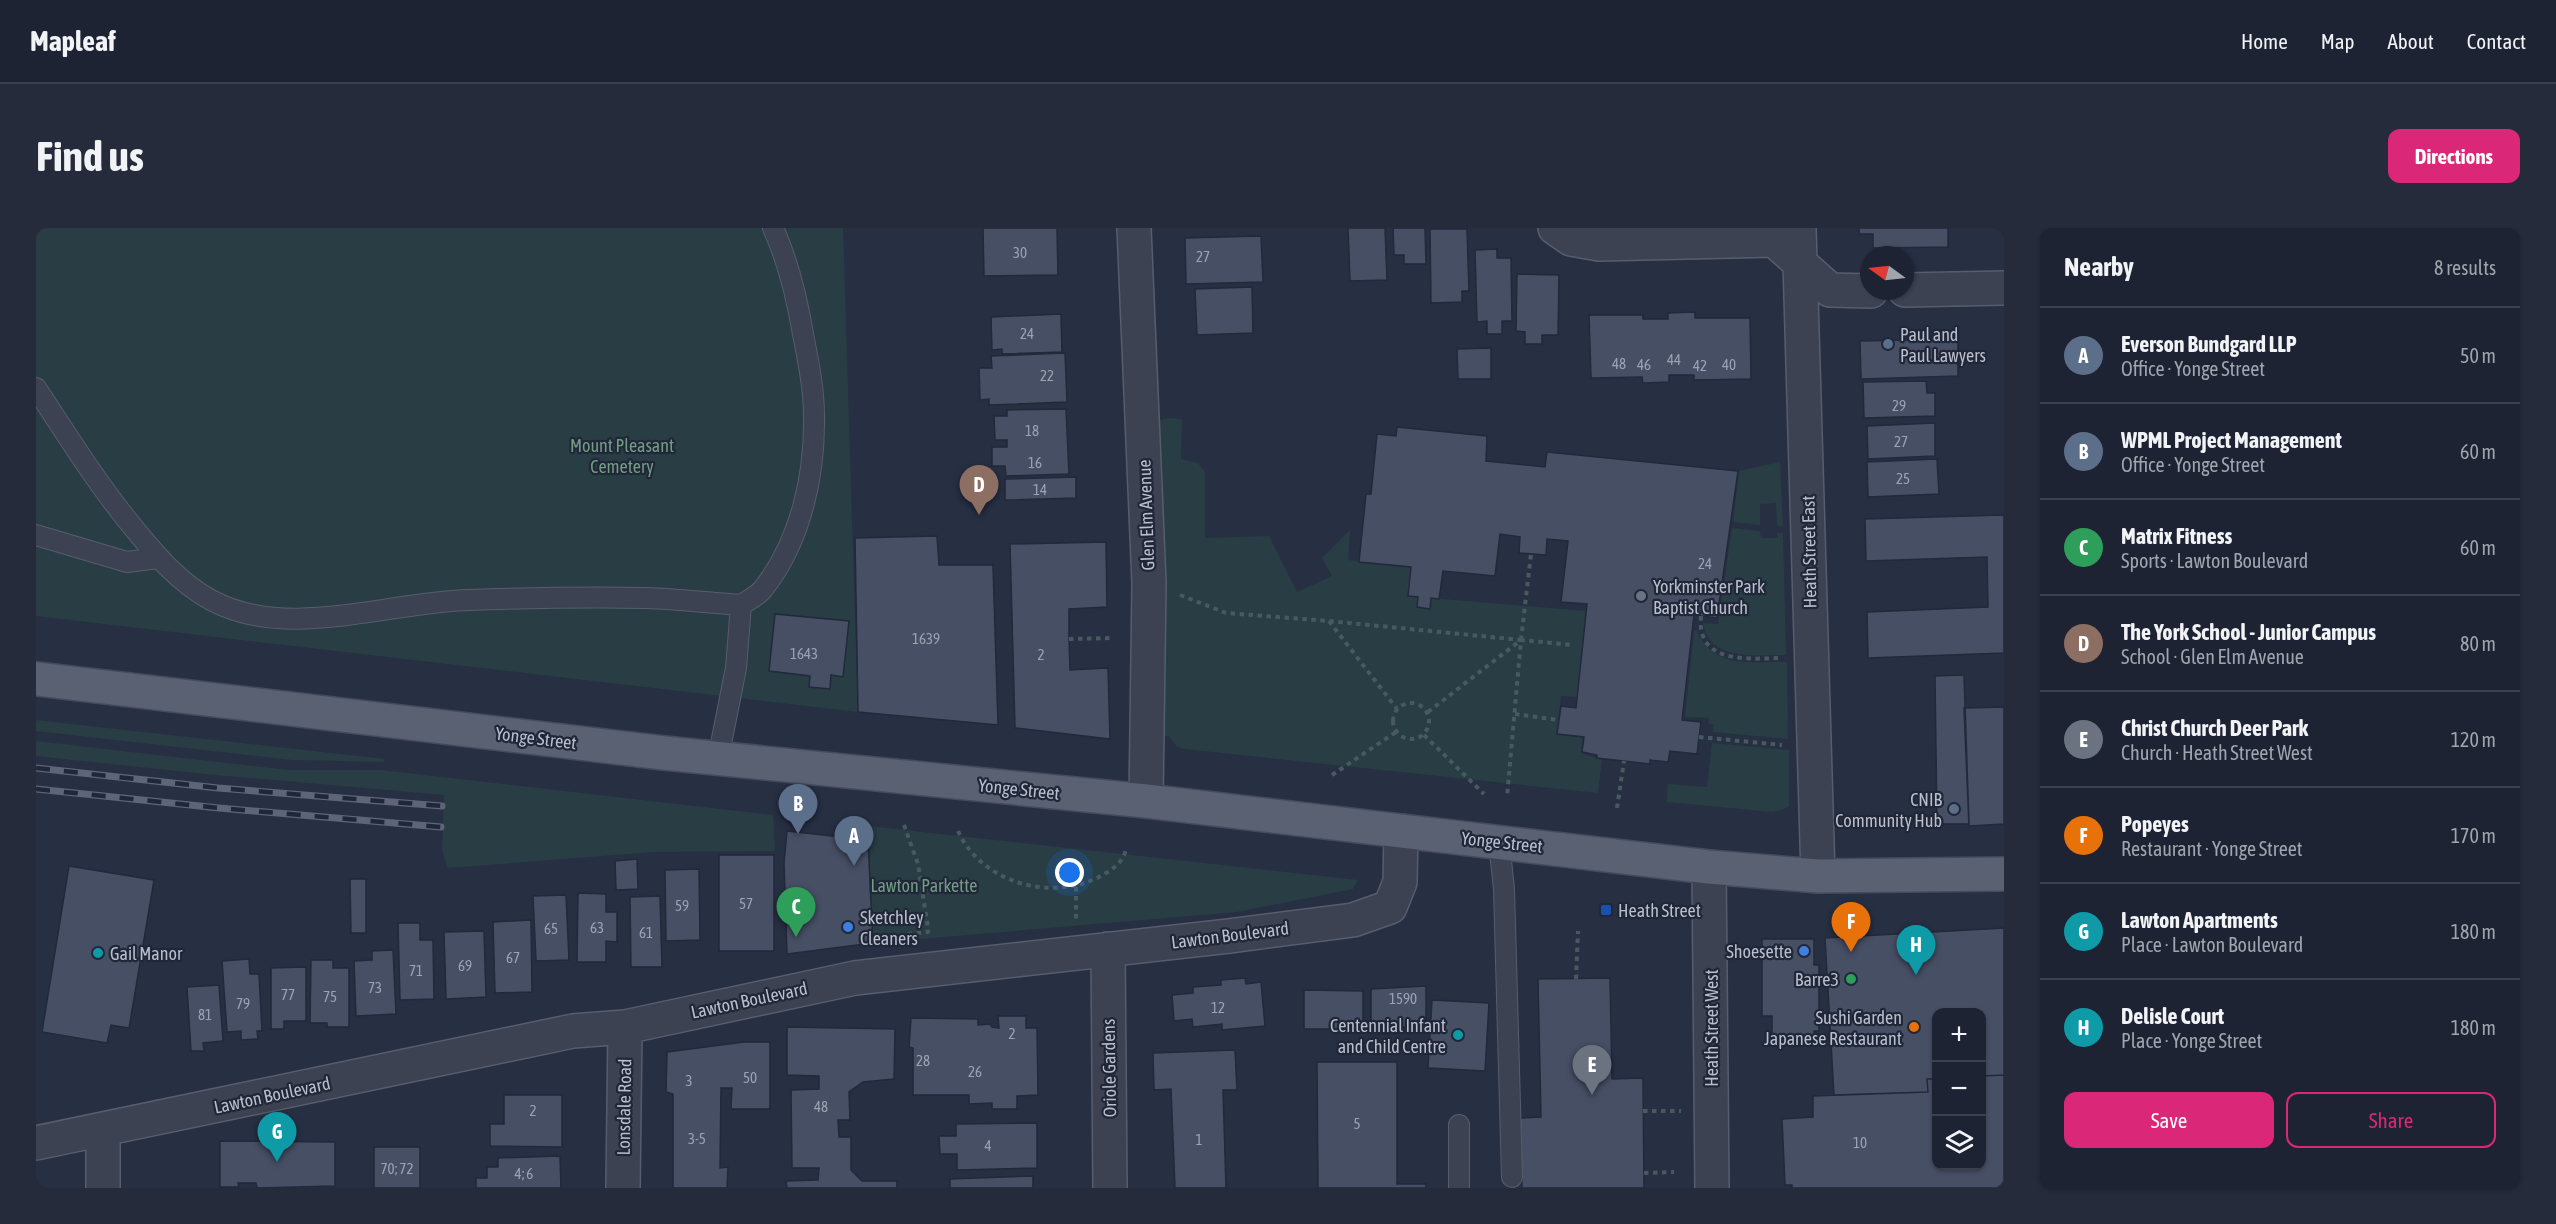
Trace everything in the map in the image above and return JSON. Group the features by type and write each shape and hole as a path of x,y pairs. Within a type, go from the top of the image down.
{"main road":[{"name":"Yonge Street","path":"36,679 718,759 1146,801 1709,867 1818,876 2004,874"}],"street":[{"name":"Glen Elm Avenue","path":"1134,228 1149,583 1146,801"},
{"path":"1556,228 1571,239 1599,244 1774,240 1830,290 1860,291"},
{"name":"Heath Street East","path":"1799,228 1818,876"},
{"path":"1914,290 2004,288"},
{"name":"Lawton Boulevard","path":"36,1143 573,1031 625,1027 855,978 1353,920 1390,907 1400,882 1401,831"},
{"name":"Heath Street West","path":"1709,867 1712,1188"},
{"name":"Oriole Gardens","path":"1108,949 1110,1188"},
{"name":"Lonsdale Road","path":"623,1188 625,1027"},
{"path":"102,1130 103,1188"}],"lane":[{"path":"36,388 97,483 158,558 183,581 210,599 235,610 287,619 329,616 435,601 648,598 741,605 762,591 790,544 803,509 811,467 814,415 809,366 790,278 773,228"},
{"path":"36,535 128,562 158,558"},
{"path":"718,759 736,668 741,605"},
{"path":"1499,842 1504,889 1512,1177"},
{"path":"1459,1125 1459,1188"}],"path":[{"path":"1507,797 1531,554"},
{"path":"1149,583 1226,613 1573,645"},
{"path":"1701,616 1699,628 1706,642 1720,654 1740,659 1790,658"},
{"path":"1329,621 1397,709"},
{"path":"1069,639 1113,638"},
{"path":"1428,712 1521,640"},
{"path":"1407,703 1419,704 1428,712 1430,724 1424,735 1410,740 1396,732 1393,721 1397,709 1407,703"},
{"path":"1515,714 1558,720"},
{"path":"1332,776 1396,732"},
{"path":"1424,735 1484,795"},
{"path":"1699,737 1792,746"},
{"path":"1617,808 1624,761"},
{"path":"904,825 918,864 928,928 928,932 907,934"},
{"path":"958,831 979,860 1008,878 1037,888 1076,887 1112,870 1122,859 1126,850"},
{"path":"1076,887 1076,931"},
{"path":"1576,979 1578,931"},
{"path":"1644,1173 1674,1173"}],"green space":[{"name":"Mount Pleasant Cemetery","path":"36,228 843,228 858,712 36,616"},
{"path":"1168,418 1182,419 1181,459 1198,463 1205,472 1205,538 1269,536 1297,592 1332,576 1322,558 1350,530 1348,560 1411,567 1418,597 1417,607 1430,608 1431,598 1586,611 1577,697 1561,696 1557,734 1583,738 1581,753 1602,760 1598,793 1184,749 1177,747 1169,736 1162,736 1155,422"},
{"path":"1780,462 1783,526 1777,526 1776,503 1760,504 1760,525 1733,522 1739,471"},
{"path":"1732,528 1760,531 1761,538 1778,538 1777,533 1783,533 1786,655 1736,654 1714,644 1707,636 1703,623 1718,624"},
{"path":"1694,631 1697,631 1713,652 1724,658 1747,662 1787,662 1788,739 1713,732 1714,725 1708,723 1709,718 1685,717"},
{"path":"36,720 385,759 384,762 292,760 36,731"},
{"path":"36,741 288,770 381,770 773,815 775,851 654,852 448,868 442,851 444,795 205,774 36,756"},
{"path":"1712,743 1789,750 1789,806 1772,812 1667,802 1668,784 1707,787"},
{"name":"Lawton Parkette","path":"868,826 1358,880 1353,889 1237,912 873,943"}],"building":[{"path":"983,228 1057,228 1058,275 984,276"},
{"path":"1348,228 1385,228 1387,280 1350,281"},
{"path":"1393,228 1425,228 1426,264 1404,264 1404,255 1394,255"},
{"path":"1859,228 1948,228 1948,247 1873,246 1873,234 1859,234"},
{"path":"1430,229 1467,229 1469,291 1462,291 1462,302 1431,303"},
{"path":"1261,236 1263,282 1186,284 1185,238"},
{"path":"1497,249 1497,258 1511,258 1512,321 1502,321 1502,334 1487,334 1487,321 1477,322 1475,250"},
{"path":"1517,274 1559,275 1558,335 1542,335 1542,344 1525,344 1525,332 1516,331"},
{"path":"1252,287 1253,333 1197,335 1195,289"},
{"path":"1695,312 1695,318 1750,318 1751,379 1694,380 1694,375 1669,375 1669,382 1643,383 1642,377 1591,378 1589,315 1643,315 1643,319 1668,319 1668,313"},
{"path":"1061,314 1062,352 1002,354 1002,349 992,350 991,317"},
{"path":"1958,339 1958,376 1861,379 1860,341"},
{"path":"1491,348 1491,379 1458,379 1457,349"},
{"path":"1065,353 1067,402 989,405 989,399 980,400 979,368 992,368 991,356"},
{"path":"1926,381 1927,393 1935,393 1935,416 1864,418 1863,382"},
{"path":"1066,409 1069,474 1006,476 1005,466 992,466 992,447 1007,447 1007,440 995,440 994,416 1007,416 1007,410"},
{"path":"1935,423 1935,456 1868,459 1867,426"},
{"name":"Yorkminster Park Baptist Church","path":"1397,427 1487,436 1486,461 1545,467 1547,452 1738,471 1717,618 1694,615 1682,720 1701,722 1697,754 1670,751 1668,762 1650,760 1650,764 1597,758 1597,755 1582,752 1584,737 1557,734 1561,706 1576,708 1587,604 1561,602 1568,541 1547,539 1546,555 1519,553 1520,537 1500,534 1495,576 1443,571 1439,599 1431,598 1430,609 1417,607 1418,597 1408,596 1411,567 1359,562 1366,494 1371,494 1377,434 1396,436"},
{"path":"1937,459 1939,494 1868,497 1867,462"},
{"path":"1076,477 1076,498 1005,500 1005,479"},
{"path":"2004,515 2004,653 1868,658 1867,612 1988,607 1987,557 1866,561 1865,519"},
{"path":"937,536 939,565 993,565 998,725 858,712 855,538"},
{"path":"1106,542 1107,607 1069,609 1069,639 1070,670 1108,668 1110,739 1015,728 1010,544"},
{"path":"775,614 849,621 843,677 831,675 830,689 809,687 810,676 769,671"},
{"path":"1964,675 1969,824 1937,824 1935,676"},
{"path":"2004,707 2004,824 1969,826 1964,708"},
{"path":"787,831 868,840 873,943 787,954 784,863"},
{"path":"719,855 774,855 774,951 719,951"},
{"path":"637,859 638,889 616,890 615,861"},
{"name":"Gail Manor","path":"69,866 154,880 129,1028 111,1025 107,1043 42,1032"},
{"path":"699,869 700,940 666,941 665,870"},
{"path":"350,879 366,879 366,933 351,933"},
{"path":"578,893 606,894 606,912 617,912 617,942 606,941 606,962 577,962"},
{"path":"566,895 569,960 536,961 533,896"},
{"path":"660,896 662,967 631,967 630,897"},
{"path":"531,920 532,992 495,993 493,922"},
{"path":"398,923 420,923 420,940 433,940 434,999 400,1000"},
{"path":"2004,928 2004,1075 1986,1076 1986,1008 1932,1008 1932,1079 1927,1079 1928,1092 1834,1095 1825,938"},
{"path":"484,931 486,997 446,999 444,932"},
{"path":"1762,939 1814,939 1814,965 1819,965 1819,1031 1814,1031 1814,1042 1772,1042 1772,1016 1762,1016"},
{"path":"393,950 396,1014 356,1016 354,961 372,960 372,951"},
{"path":"249,959 250,974 259,974 262,1031 257,1031 258,1039 241,1040 241,1031 227,1032 222,961"},
{"path":"311,960 333,960 333,968 349,968 349,1027 327,1027 327,1023 310,1023"},
{"path":"306,967 306,1021 284,1021 284,1029 271,1029 271,968"},
{"path":"1245,978 1246,984 1261,982 1265,1026 1222,1030 1222,1024 1193,1027 1192,1019 1174,1021 1172,995 1193,993 1193,987 1221,985 1221,980"},
{"path":"1610,978 1612,1079 1643,1078 1644,1188 1522,1188 1520,1118 1541,1117 1538,979"},
{"path":"219,985 223,1041 203,1043 204,1051 191,1051 187,987"},
{"path":"1426,986 1426,1027 1395,1027 1395,1034 1371,1035 1371,989"},
{"path":"1304,990 1363,991 1363,1029 1304,1029"},
{"name":"Centennial Infant and Child Centre","path":"1432,1000 1489,1003 1485,1071 1428,1068"},
{"path":"998,1016 1026,1016 1026,1028 1037,1028 1038,1095 1017,1096 1017,1109 992,1109 992,1103 969,1104 969,1095 913,1095 913,1048 909,1047 911,1018 978,1019 978,1025 990,1024 992,1027 999,1028"},
{"path":"787,1027 895,1029 894,1079 863,1082 849,1092 850,1120 838,1120 839,1137 851,1137 851,1170 862,1181 897,1181 897,1188 787,1188 786,1181 818,1180 819,1168 792,1168 791,1090 819,1089 819,1076 787,1075"},
{"path":"744,1042 770,1042 770,1109 731,1109 732,1088 721,1088 720,1168 728,1167 727,1188 673,1188 673,1094 666,1092 667,1052"},
{"path":"1235,1050 1237,1090 1223,1090 1226,1188 1175,1188 1171,1089 1154,1090 1153,1053"},
{"path":"1317,1062 1397,1062 1397,1184 1426,1184 1426,1188 1318,1188"},
{"path":"2004,1075 2004,1188 1792,1188 1792,1185 1785,1185 1782,1119 1813,1117 1813,1096 1928,1092 1927,1079 1932,1079 1932,1170 1986,1170 1986,1076"},
{"path":"504,1095 562,1095 562,1147 490,1146 490,1124 504,1124"},
{"path":"1037,1123 1037,1168 957,1170 957,1154 940,1154 939,1136 956,1136 956,1124"},
{"path":"220,1141 335,1142 335,1186 257,1188 256,1183 238,1183 239,1187 220,1187"},
{"path":"374,1147 420,1147 420,1188 374,1188"},
{"path":"560,1156 561,1188 476,1188 476,1178 487,1178 487,1167 498,1167 498,1158"},
{"path":"1033,1176 1033,1188 950,1188 950,1179"}],"railway":[{"path":"36,768 218,788 442,806"},
{"path":"36,789 219,808 441,827"}],"place":[{"name":"Paul and Paul Lawyers","path":"1888,344"},
{"name":"The York School - Junior Campus","path":"979,515"},
{"name":"Yorkminster Park Baptist Church","path":"1641,596"},
{"name":"CNIB Community Hub","path":"1954,809"},
{"name":"WPML Project Management","path":"798,834"},
{"name":"Everson Bundgard LLP","path":"854,866"},
{"name":"Heath Street","path":"1606,910"},
{"name":"Sketchley Cleaners","path":"848,927"},
{"name":"Matrix Fitness","path":"796,937"},
{"name":"Shoesette","path":"1804,951"},
{"name":"Popeyes","path":"1851,952"},
{"name":"Gail Manor","path":"98,953"},
{"name":"Delisle Court","path":"1916,975"},
{"name":"Barre3","path":"1851,979"},
{"name":"Sushi Garden Japanese Restaurant","path":"1914,1027"},
{"name":"Centennial Infant and Child Centre","path":"1458,1035"},
{"name":"Christ Church Deer Park","path":"1592,1095"},
{"name":"Lawton Apartments","path":"277,1162"}]}
